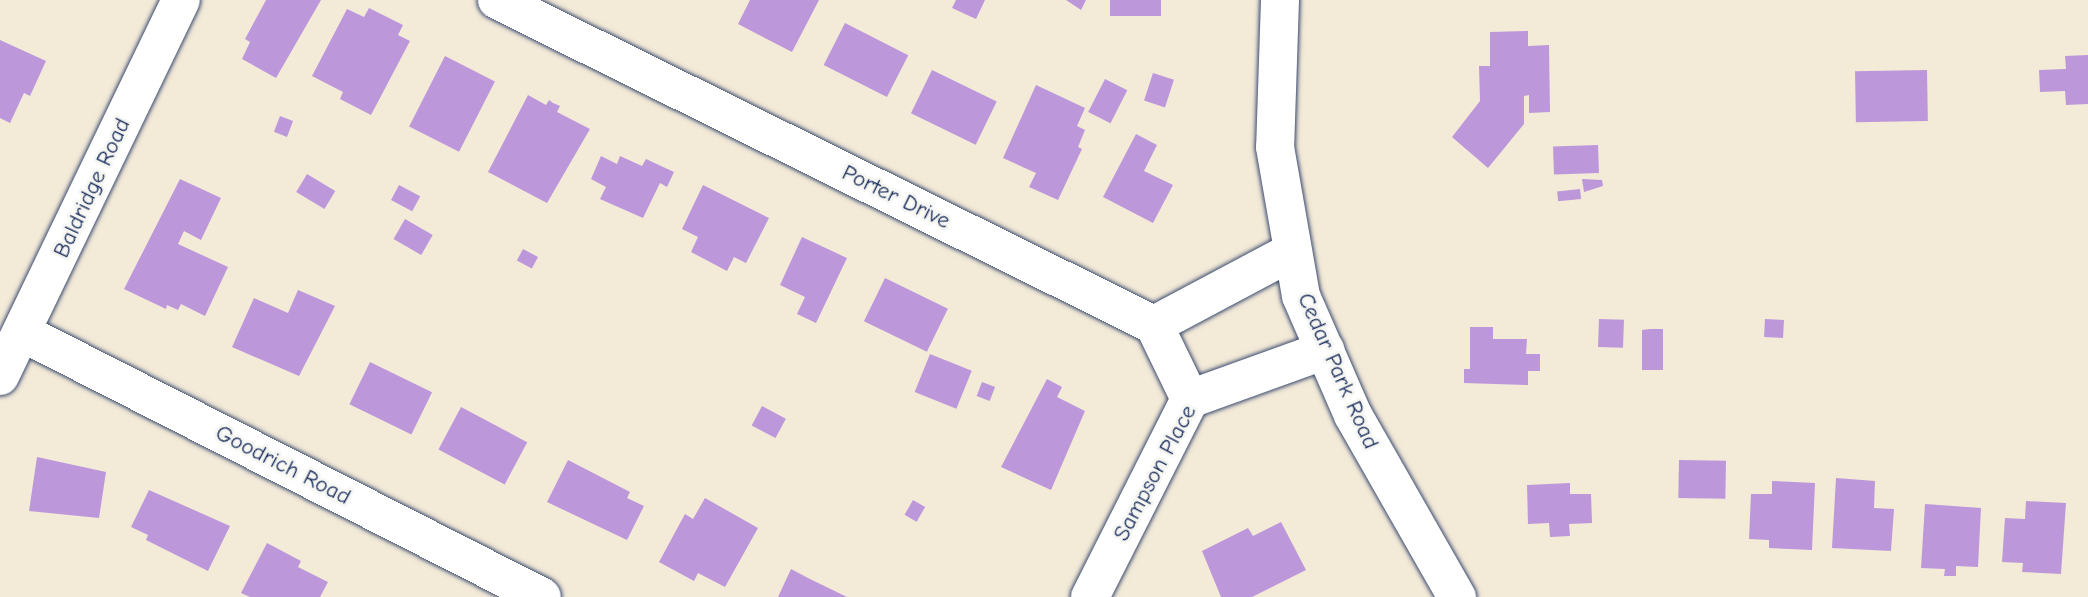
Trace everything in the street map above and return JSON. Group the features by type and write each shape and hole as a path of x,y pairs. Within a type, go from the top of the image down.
{"street":[{"name":"Baldridge Road","path":"0,376 181,0"},
{"name":"Porter Drive","path":"497,0 1154,325"},
{"name":"Cedar Park Road","path":"1280,0 1275,147 1301,296 1353,415 1457,597"},
{"path":"1190,399 1154,325 1293,251"},
{"name":"Goodrich Road","path":"23,333 542,597"},
{"name":"Sampson Place","path":"1090,597 1190,399 1325,350"}],"building":[{"path":"266,0 321,0 276,78 242,59 250,42 245,39"},
{"path":"750,0 819,0 792,52 738,24"},
{"path":"956,0 985,0 976,19 952,8"},
{"path":"1066,0 1086,0 1081,10"},
{"path":"1110,0 1161,0 1161,16 1110,16"},
{"path":"369,8 403,25 398,35 410,41 371,115 340,99 343,92 312,76 347,9 364,17"},
{"path":"845,23 908,55 887,97 824,65"},
{"path":"1528,31 1528,46 1549,45 1550,112 1529,113 1529,95 1524,96 1524,124 1488,168 1452,137 1480,101 1479,66 1490,66 1490,32"},
{"path":"0,40 46,61 30,96 24,93 10,123 0,118"},
{"path":"2088,55 2088,104 2066,105 2065,91 2040,92 2039,70 2066,69 2065,56"},
{"path":"445,56 495,81 459,152 409,126"},
{"path":"932,70 997,102 976,145 911,113"},
{"path":"1927,70 1928,121 1856,122 1855,71"},
{"path":"1153,73 1174,80 1165,107 1144,101"},
{"path":"1105,79 1127,90 1110,123 1088,112"},
{"path":"1036,85 1085,108 1077,126 1085,130 1078,147 1082,149 1058,200 1029,187 1036,173 1003,158"},
{"path":"528,95 546,105 549,100 560,106 557,112 590,129 547,203 488,172"},
{"path":"280,116 293,121 287,137 274,132"},
{"path":"1136,134 1157,145 1144,171 1173,185 1153,223 1103,197"},
{"path":"1598,145 1599,173 1554,175 1553,147"},
{"path":"601,156 617,164 620,156 642,166 646,159 674,172 667,187 660,183 643,218 600,199 606,187 591,179"},
{"path":"307,174 335,191 324,209 296,192"},
{"path":"180,179 221,198 201,240 184,231 178,244 228,267 205,316 181,304 178,310 167,305 166,309 124,289"},
{"path":"1582,179 1602,180 1603,186 1584,192"},
{"path":"399,185 420,196 412,211 391,200"},
{"path":"703,185 769,218 746,263 734,257 727,271 691,252 698,237 682,229"},
{"path":"1580,189 1581,199 1558,201 1557,191"},
{"path":"405,219 433,235 421,255 394,239"},
{"path":"802,237 847,258 816,323 797,314 805,297 780,285"},
{"path":"523,249 538,257 532,268 517,260"},
{"path":"885,278 948,309 927,352 864,321"},
{"path":"298,290 335,306 299,376 232,347 254,298 288,313"},
{"path":"1599,319 1624,320 1623,348 1598,347"},
{"path":"1765,319 1784,320 1783,338 1764,337"},
{"path":"1470,327 1493,327 1493,339 1527,339 1526,354 1540,354 1540,371 1528,371 1528,385 1464,383 1464,369 1470,369"},
{"path":"1663,329 1663,370 1642,370 1642,330"},
{"path":"930,354 972,371 956,409 915,392"},
{"path":"370,362 432,392 411,434 349,404"},
{"path":"1047,379 1062,387 1057,397 1085,411 1051,490 1001,467"},
{"path":"982,382 995,387 990,401 977,396"},
{"path":"762,406 786,419 776,438 752,425"},
{"path":"461,407 527,442 505,485 438,449"},
{"path":"37,457 106,472 99,518 29,511"},
{"path":"568,460 630,492 627,498 644,506 627,540 547,502"},
{"path":"1679,460 1726,461 1725,499 1678,498"},
{"path":"1836,478 1875,481 1874,508 1894,509 1891,551 1832,548"},
{"path":"1772,481 1815,483 1812,550 1769,548 1769,540 1749,539 1751,494 1772,494"},
{"path":"1570,483 1570,494 1591,494 1592,523 1569,524 1570,536 1550,537 1549,523 1528,524 1527,485"},
{"path":"149,490 230,526 208,571 146,540 148,535 131,527"},
{"path":"705,498 758,528 725,587 698,573 694,581 659,562 685,514 693,519"},
{"path":"913,500 925,507 917,522 905,515"},
{"path":"2026,501 2066,503 2061,574 2022,572 2023,563 2002,562 2005,518 2025,519"},
{"path":"1925,504 1981,508 1978,567 1956,566 1956,576 1944,576 1945,569 1921,568"},
{"path":"1281,522 1306,570 1252,597 1221,597 1202,551 1248,528 1253,536"},
{"path":"267,543 301,561 298,567 328,582 320,597 250,597 241,593"},
{"path":"791,569 810,579 847,597 778,597"}]}
